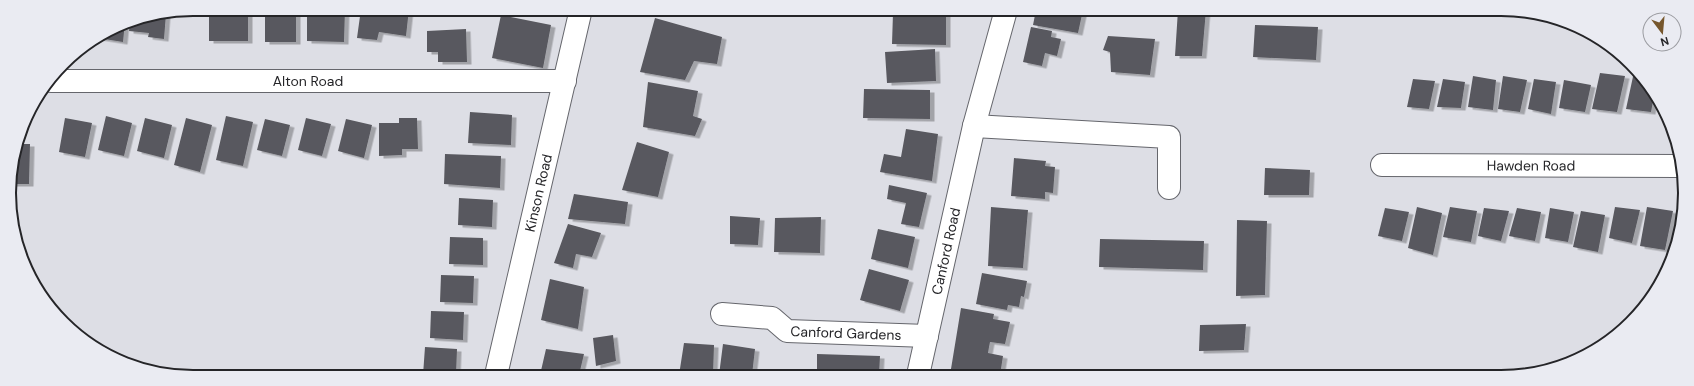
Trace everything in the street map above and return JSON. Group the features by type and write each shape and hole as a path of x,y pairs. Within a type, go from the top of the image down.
{"street":[{"name":"Kinson Road","path":"497,370 580,16"},
{"name":"Canford Road","path":"919,370 974,126 1004,16"},
{"name":"Alton Road","path":"57,80 565,81"},
{"path":"974,126 1169,137 1169,188"},
{"name":"Hawden Road","path":"1382,165 1676,166"},
{"name":"Canford Gardens","path":"722,314 772,318 787,331 927,336"}],"building":[{"path":"209,16 248,16 248,41 209,41"},
{"path":"265,16 296,16 296,42 265,42"},
{"path":"307,16 345,16 344,42 307,41"},
{"path":"360,16 408,16 406,36 379,32 377,40 357,38"},
{"path":"501,16 551,25 543,68 492,58"},
{"path":"893,16 946,16 946,45 892,44"},
{"path":"1035,16 1082,16 1078,33 1033,25"},
{"path":"1178,16 1205,16 1202,56 1175,56"},
{"path":"166,18 164,39 148,37 149,33 129,31 129,27 136,25"},
{"path":"655,18 722,37 717,64 694,61 685,80 640,72"},
{"path":"1255,25 1318,27 1316,60 1253,57"},
{"path":"1031,27 1052,31 1051,37 1061,39 1057,56 1045,53 1042,66 1023,62"},
{"path":"124,29 123,42 105,39"},
{"path":"466,29 467,62 438,62 438,52 427,52 427,31"},
{"path":"1108,36 1155,39 1150,75 1111,72 1110,52 1103,50"},
{"path":"935,49 936,81 887,83 885,52"},
{"path":"1600,73 1625,76 1617,112 1592,109"},
{"path":"1633,75 1653,103 1651,112 1626,109"},
{"path":"1473,76 1496,80 1493,110 1468,107"},
{"path":"1503,76 1527,80 1520,112 1498,109"},
{"path":"1413,79 1435,81 1429,109 1407,107"},
{"path":"1443,79 1465,82 1461,108 1437,107"},
{"path":"1534,79 1556,82 1551,114 1528,109"},
{"path":"1564,80 1591,85 1585,112 1559,108"},
{"path":"648,82 698,91 693,116 702,119 695,136 643,127"},
{"path":"864,89 930,90 930,119 863,118"},
{"path":"470,112 512,115 511,145 468,143"},
{"path":"106,116 132,123 124,156 98,150"},
{"path":"226,116 253,122 243,166 216,160"},
{"path":"65,118 92,123 85,157 59,152"},
{"path":"145,118 172,125 164,158 137,151"},
{"path":"186,118 212,125 200,172 174,165"},
{"path":"306,118 331,124 322,156 298,150"},
{"path":"399,118 417,118 418,149 402,149 402,155 379,156 379,123 399,123"},
{"path":"265,119 290,125 282,156 257,150"},
{"path":"346,119 372,125 364,158 338,151"},
{"path":"906,129 938,134 932,181 880,172 884,154 901,157"},
{"path":"637,142 669,152 658,197 622,190"},
{"path":"23,144 30,144 29,184 16,184 19,158"},
{"path":"445,154 501,156 500,188 444,184"},
{"path":"1014,158 1046,161 1045,166 1055,167 1053,193 1045,192 1045,199 1011,196"},
{"path":"1265,168 1310,170 1309,195 1264,195"},
{"path":"889,185 927,193 919,227 901,224 906,203 887,199"},
{"path":"574,194 628,202 625,224 568,219"},
{"path":"459,198 493,200 492,227 458,225"},
{"path":"991,207 1028,210 1023,268 988,266"},
{"path":"1417,207 1442,213 1433,255 1408,248"},
{"path":"1450,207 1477,211 1471,242 1443,237"},
{"path":"1615,207 1640,210 1632,243 1609,238"},
{"path":"1647,207 1673,211 1665,250 1640,246"},
{"path":"1385,208 1409,212 1402,241 1378,236"},
{"path":"1484,208 1509,211 1501,241 1478,236"},
{"path":"1517,208 1541,212 1535,241 1509,236"},
{"path":"1550,208 1574,212 1568,242 1545,238"},
{"path":"1581,211 1605,215 1598,252 1573,247"},
{"path":"730,216 760,218 758,245 730,244"},
{"path":"821,217 820,253 774,252 775,218"},
{"path":"1237,220 1267,221 1265,295 1236,296"},
{"path":"568,224 601,233 592,257 576,254 573,268 554,263"},
{"path":"878,229 915,237 908,268 871,259"},
{"path":"450,237 483,238 483,265 449,264"},
{"path":"1100,239 1204,241 1203,270 1099,267"},
{"path":"869,269 909,280 900,311 860,300"},
{"path":"982,273 1027,281 1024,297 1021,296 1019,307 1008,305 1007,310 976,304"},
{"path":"441,275 474,276 473,303 440,302"},
{"path":"550,279 584,287 578,329 541,320"},
{"path":"961,308 994,314 993,319 1010,322 1005,344 990,342 989,347 988,353 1003,356 1001,370 951,370"},
{"path":"431,311 464,312 463,340 430,338"},
{"path":"1246,324 1244,350 1199,351 1200,325"},
{"path":"613,335 616,361 596,366 593,338"},
{"path":"684,343 714,345 713,370 680,370"},
{"path":"723,344 755,349 753,370 720,370"},
{"path":"425,347 457,349 456,370 423,370"},
{"path":"546,349 584,354 580,370 541,370"},
{"path":"817,354 880,356 879,370 817,370"}]}
